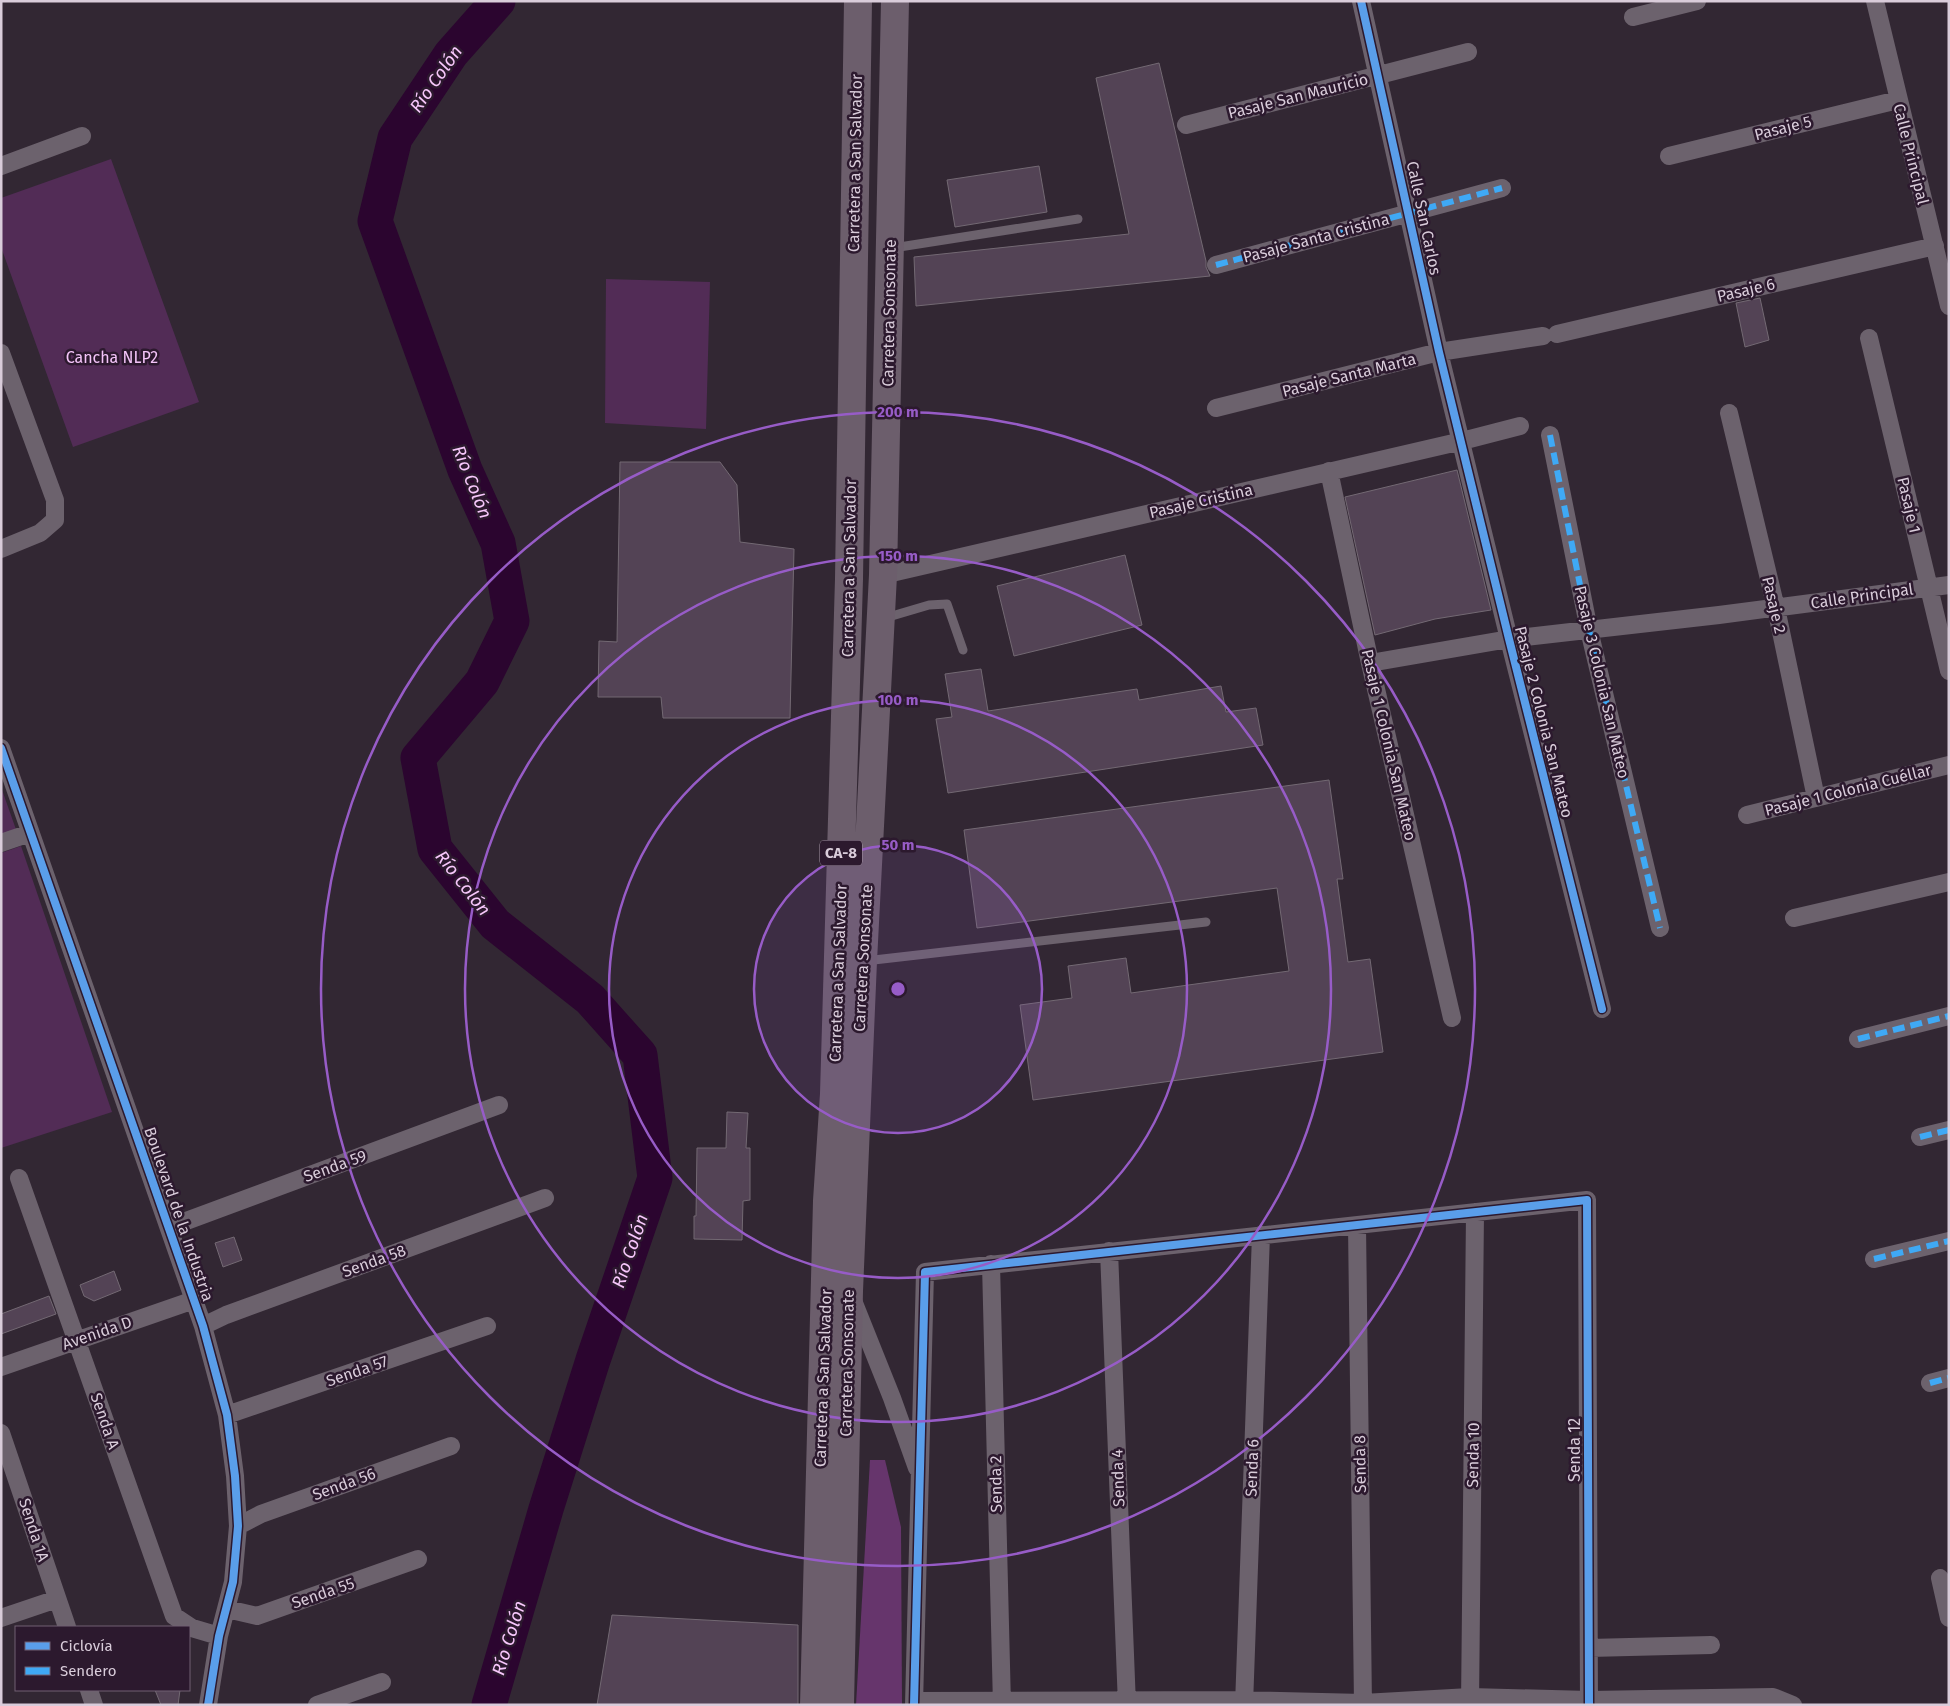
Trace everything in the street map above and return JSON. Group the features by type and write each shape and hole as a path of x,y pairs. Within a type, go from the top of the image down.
{"highway":[{"name":"Carretera a San Salvador","path":"814,1705 827,1202 834,1094 849,579 858,1"},
{"name":"Carretera Sonsonate","path":"840,1705 848,1290 862,961 883,576 895,1"}],"street":[{"name":"Calle San Carlos","path":"1361,1 1379,75 1439,352 1462,441"},
{"path":"1633,17 1697,1"},
{"name":"Calle Principal","path":"1875,1 1949,306"},
{"name":"Pasaje San Mauricio","path":"1186,125 1468,52"},
{"name":"Pasaje 5","path":"1669,156 1898,100"},
{"path":"1,166 82,136"},
{"name":"Pasaje Santa Cristina","path":"1216,265 1502,188"},
{"name":"Pasaje 6","path":"1550,335 1935,246"},
{"name":"Pasaje Santa Marta","path":"1216,408 1439,352 1550,335"},
{"name":"Pasaje 1","path":"1869,338 1949,671"},
{"path":"1,353 55,500 55,520 40,533 1,549"},
{"name":"Pasaje 2","path":"1729,413 1776,608 1816,798"},
{"name":"Pasaje Cristina","path":"883,576 1520,426"},
{"name":"Pasaje 3 Colonia San Mateo","path":"1550,435 1588,630 1660,928"},
{"name":"Pasaje 2 Colonia San Mateo","path":"1462,441 1509,640 1602,1009"},
{"name":"Pasaje 1 Colonia San Mateo","path":"1329,471 1370,663 1452,1018"},
{"name":"Calle Principal","path":"1370,663 1509,640 1949,585"},
{"name":"Boulevard de la Industria","path":"1,748 170,1227 203,1326 227,1415 235,1476 238,1526 233,1582 228,1609 219,1636 208,1705"},
{"name":"Pasaje 1 Colonia Cuéllar","path":"1747,815 1949,765"},
{"path":"1,843 30,833"},
{"path":"1794,918 1949,882"},
{"path":"1858,1039 1949,1016"},
{"name":"Senda 59","path":"170,1227 500,1105"},
{"path":"1920,1136 1949,1130"},
{"name":"Senda A","path":"19,1178 174,1616 189,1626"},
{"name":"Senda 58","path":"203,1326 226,1315 545,1198"},
{"name":"Senda 12","path":"1475,1212 1587,1200 1589,1702"},
{"path":"1475,1212 925,1272 914,1703 1363,1704 1470,1701 1589,1702 1773,1697 1793,1705"},
{"name":"Senda 10","path":"1470,1701 1475,1212"},
{"name":"Senda 8","path":"1357,1225 1363,1704"},
{"name":"Senda 6","path":"1244,1703 1261,1235"},
{"path":"1874,1259 1949,1241"},
{"name":"Senda 4","path":"1109,1252 1127,1703"},
{"name":"Senda 2","path":"991,1264 1002,1703"},
{"path":"848,1290 892,1398 921,1480"},
{"name":"Avenida D","path":"1,1367 194,1300"},
{"name":"Senda 57","path":"227,1415 487,1326"},
{"path":"1930,1383 1949,1378"},
{"name":"Senda 1A","path":"1,1433 67,1626"},
{"name":"Senda 56","path":"238,1526 261,1514 451,1446"},
{"name":"Senda 55","path":"228,1609 257,1616 418,1560"},
{"path":"1940,1578 1949,1618"},
{"path":"1,1618 57,1599"},
{"name":"Senda A","path":"190,1627 219,1636"},
{"path":"1589,1648 1711,1645"},
{"path":"317,1705 382,1682"},
{"path":"89,1691 94,1705"}],"lane":[{"path":"890,248 1078,219"},
{"path":"880,620 929,605 947,604 963,650"},
{"path":"862,961 1206,922"}],"green space":[{"name":"Cancha NLP2","path":"111,159 199,402 73,447 1,247 1,198"},
{"path":"606,279 710,282 706,429 605,423"},
{"path":"1,787 19,838 1,844"},
{"path":"21,846 112,1112 1,1148 1,853"}],"shaded area":[{"path":"870,1460 885,1460 901,1527 902,1705 856,1705"}],"building":[{"path":"1159,63 1206,267 1210,276 916,306 914,257 1129,234 1096,78"},
{"path":"1039,166 1047,212 955,227 947,180"},
{"path":"1760,298 1769,340 1745,347 1736,303"},
{"path":"620,462 720,462 737,485 740,542 794,549 790,718 663,718 661,697 598,697 599,641 617,642"},
{"path":"1457,470 1491,610 1435,619 1375,635 1345,497"},
{"path":"1125,555 1142,625 1014,656 997,586"},
{"path":"981,669 988,711 1137,689 1139,700 1221,686 1226,712 1256,708 1263,745 948,793 936,719 952,717 945,674"},
{"path":"1329,780 1343,879 1337,879 1348,962 1370,959 1383,1052 1033,1100 1020,1005 1072,998 1068,966 1126,958 1131,993 1289,971 1277,888 977,928 964,830"},
{"path":"727,1112 748,1113 746,1148 750,1148 750,1200 743,1201 742,1240 694,1239 697,1148 726,1148"},
{"path":"234,1237 242,1260 223,1267 215,1243"},
{"path":"114,1271 121,1290 94,1301 84,1296 80,1285"},
{"path":"49,1296 56,1314 1,1334 1,1314"},
{"path":"612,1615 798,1625 798,1705 597,1705"},
{"path":"155,1691 180,1691 178,1705 161,1705"}],"waterway":[{"name":"Río Colón","path":"489,1705 546,1509 593,1360 655,1178 640,1055 590,999 495,924 435,849 418,758 482,682 512,621 498,543 465,470 375,221 395,138 451,54 498,1"}],"marked path":[{"path":"1216,265 1502,188"},
{"path":"1550,435 1589,630 1660,928"},
{"path":"1858,1039 1949,1016"},
{"path":"1920,1137 1949,1130"},
{"path":"1874,1259 1949,1241"},
{"path":"1930,1383 1949,1378"}],"cycle path":[{"path":"1361,1 1439,352 1602,1009"},
{"path":"1,748 203,1326 227,1415 235,1476 238,1526 233,1582 219,1636 208,1705"},
{"path":"914,1705 925,1272 1587,1200 1589,1705"}]}
